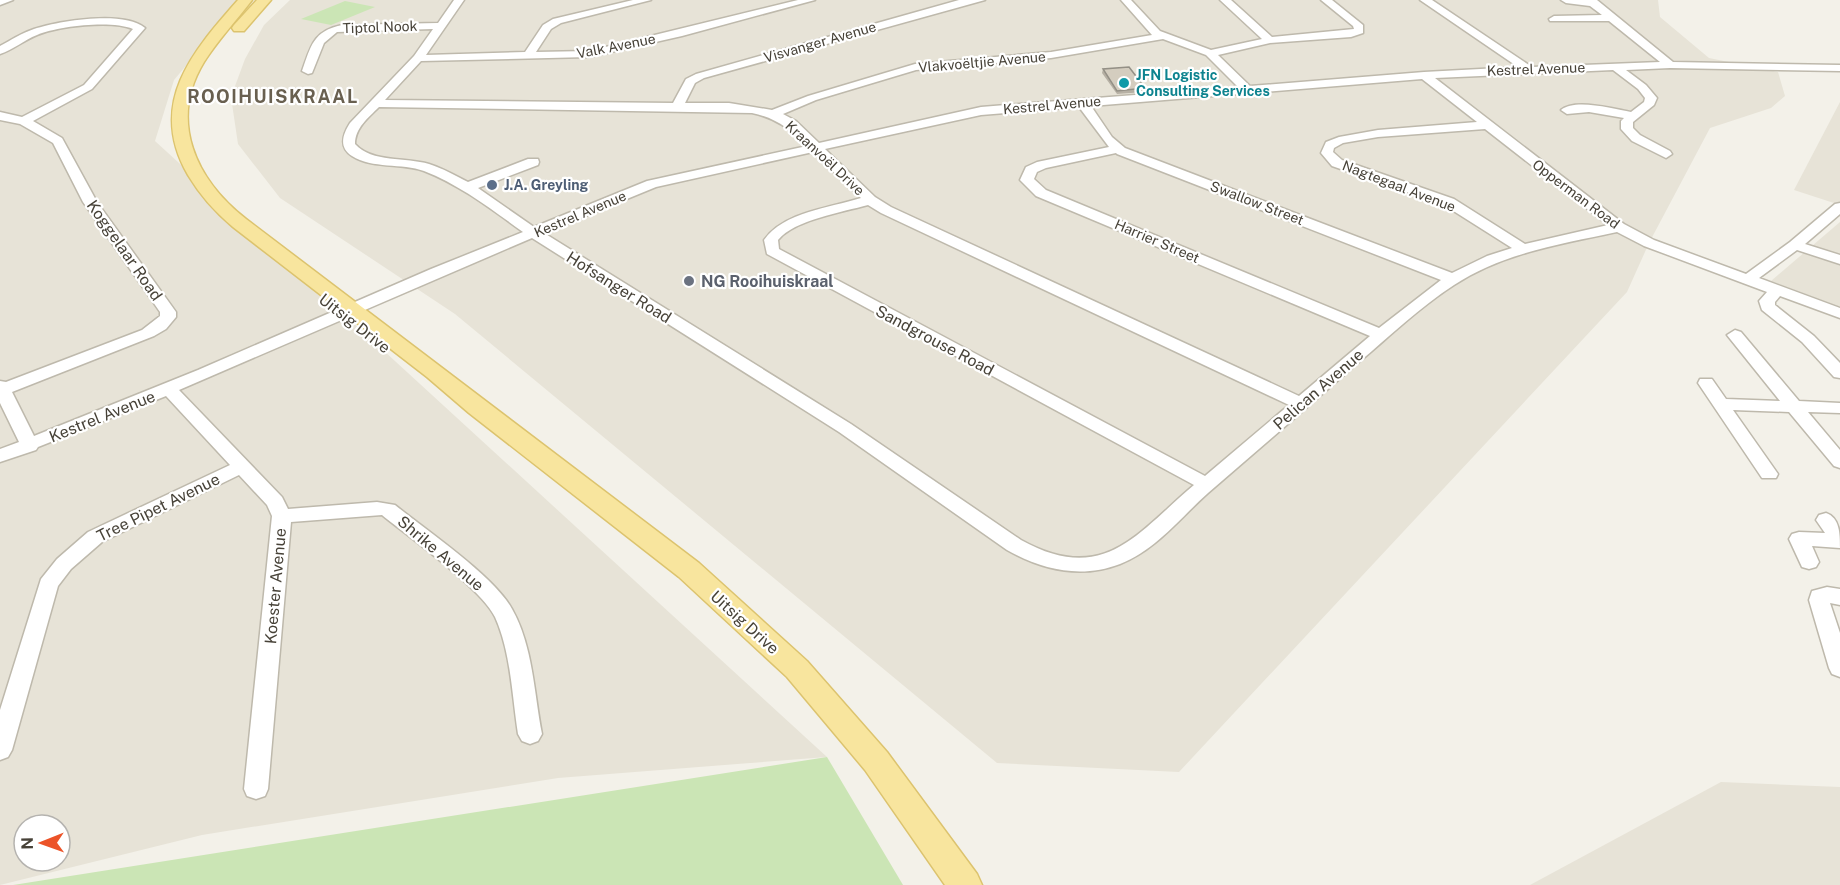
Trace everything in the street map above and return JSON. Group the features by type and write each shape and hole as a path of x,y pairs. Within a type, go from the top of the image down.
{"main road":[{"name":"Uitsig Drive","path":"245,0 209,41 187,77 178,116 185,158 211,195 243,226 254,232 420,374 477,408 689,570 797,669 876,761 965,885"},
{"path":"187,77 230,39 264,0"}],"street":[{"path":"0,3 8,0"},
{"name":"Hofsanger Road","path":"459,0 418,58 354,126 349,137 349,145 356,153 378,160 425,166 468,187 534,233 845,428 1033,556"},
{"path":"528,56 547,27 557,21 646,0"},
{"name":"Valk Avenue","path":"418,58 595,53 810,0"},
{"name":"Visvanger Avenue","path":"677,107 690,81 700,76 961,1 980,0"},
{"path":"1126,0 1162,36 1210,53 1246,89"},
{"path":"1225,0 1270,40"},
{"path":"1210,53 1270,40 1359,32 1358,25 1326,0"},
{"path":"1425,0 1528,69"},
{"path":"1566,0 1592,2 1670,65"},
{"path":"1554,19 1609,18"},
{"path":"0,51 34,32 62,26 123,23 140,28 88,87 24,121"},
{"name":"Tiptol Nook","path":"308,71 322,34 329,30 442,26"},
{"name":"Vlakvoëltjie Avenue","path":"773,114 812,98 915,67 1051,55 1162,36"},
{"name":"Kestrel Avenue","path":"0,456 234,364 466,262 655,184 981,111 1424,75 1528,69 1670,65 1840,68"},
{"path":"1614,66 1642,87 1651,98 1650,103 1626,123 1629,131 1643,143 1666,154"},
{"name":"Opperman Road","path":"1424,75 1618,227 1650,243 1840,313"},
{"path":"1082,102 1116,149"},
{"name":"Kraanvoël Drive","path":"375,103 740,108 773,114 792,124 870,200 1301,404"},
{"path":"1567,110 1589,108 1635,116"},
{"name":"Koggelaar Road","path":"0,116 24,121 61,144 90,202 168,312 168,317 160,326 148,333 1,388"},
{"name":"Nagtegaal Avenue","path":"1487,125 1355,136 1332,143 1327,153 1337,163 1449,202 1524,249"},
{"name":"Swallow Street","path":"1116,149 1453,279"},
{"name":"Harrier Street","path":"1116,149 1036,167 1029,173 1027,180 1041,193 1382,335"},
{"path":"468,187 533,162"},
{"name":"Sandgrouse Road","path":"870,200 782,228 771,240 772,252 1206,484"},
{"path":"1747,280 1795,245 1840,207"},
{"name":"Pelican Avenue","path":"1033,556 1078,566 1100,563 1126,554 1382,335 1453,279 1488,259 1618,227"},
{"path":"1795,245 1840,260"},
{"path":"1777,290 1767,301 1767,307 1808,339 1840,373"},
{"path":"1735,335 1840,462"},
{"path":"1706,383 1769,474"},
{"path":"1,388 30,446"},
{"name":"Koester Avenue","path":"169,389 275,502 282,516 256,789"},
{"path":"1720,404 1840,408"},
{"name":"Tree Pipet Avenue","path":"0,750 48,584 64,564 95,537 242,466"},
{"name":"Shrike Avenue","path":"282,516 377,508 388,510 485,589 503,611 514,639 530,734"},
{"path":"1826,520 1840,541"},
{"path":"1809,562 1799,539 1840,541"},
{"path":"1840,597 1819,596 1840,668"}],"shaded area":[{"path":"0,0 241,0 174,80 155,141 827,757 558,778 202,835 72,867 72,813 12,813 12,873 48,873 0,885"},
{"path":"290,0 1658,0 1660,17 1709,58 1778,72 1785,96 1771,108 1710,128 1649,243 1627,292 1179,772 997,763 455,314 280,198 238,144 231,97 245,59 264,25"},
{"path":"1840,102 1840,205 1794,190"},
{"path":"1840,222 1840,307 1771,281"},
{"path":"1721,782 1840,787 1840,885 1530,885"}],"green space":[{"path":"345,1 375,7 331,25 301,19"},
{"path":"827,757 903,885 13,885"}],"building":[{"name":"JFN Logistic Consulting Services","path":"1129,67 1145,88 1117,91 1103,69"}],"place":[{"name":"JFN Logistic Consulting Services","path":"1124,83"},
{"name":"J.A. Greyling","path":"492,185"},
{"name":"NG Rooihuiskraal","path":"689,281"}],"district":[{"name":"ROOIHUISKRAAL","path":"273,97"}]}
